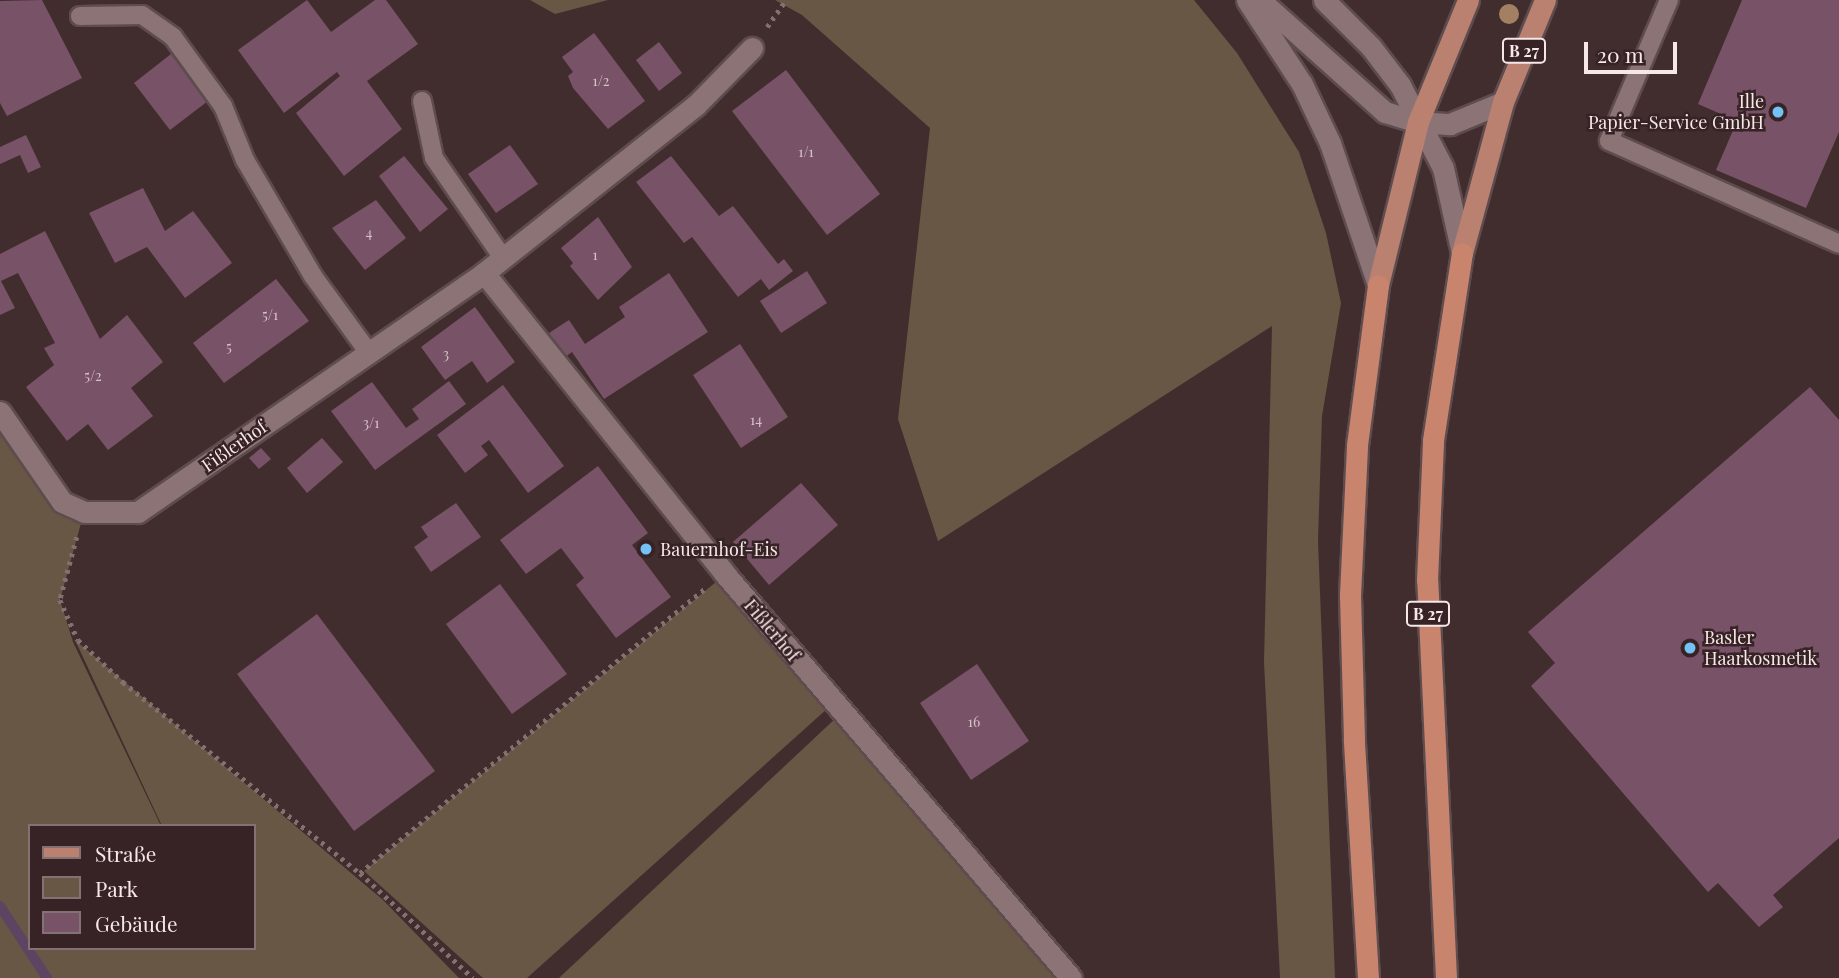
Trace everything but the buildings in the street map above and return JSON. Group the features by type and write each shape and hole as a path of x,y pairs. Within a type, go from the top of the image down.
{"highway":[{"name":"B 27","path":"1446,978 1427,580 1433,440 1462,253"},
{"path":"1368,978 1350,595 1357,445 1378,285"}],"main road":[{"path":"1378,285 1418,122 1468,0"},
{"name":"B 27","path":"1462,253 1503,102 1545,0"}],"street":[{"path":"1247,0 1302,84 1330,143 1378,285"},
{"path":"1260,0 1372,104 1418,122 1450,124 1503,102"},
{"path":"1324,0 1371,47 1400,85 1418,122"},
{"name":"Fißlerhof","path":"85,512 138,512 484,273 696,105 752,48"},
{"name":"B 27","path":"1418,122 1443,168 1462,253"},
{"name":"Fißlerhof","path":"484,273 724,573 1071,978"},
{"path":"0,412 62,502 85,512"}],"lane":[{"path":"1669,0 1609,141 1839,244"},
{"path":"79,16 142,15 173,37 223,106 245,160 313,276 369,353"},
{"path":"422,101 434,158 503,258"}],"path":[{"path":"752,48 786,0"},
{"path":"85,512 60,600 78,640 123,681 360,873 473,978"},
{"path":"360,873 724,573"}],"green space":[{"path":"530,0 608,0 555,14"},
{"path":"775,0 1194,0 1237,53 1299,152 1326,233 1341,303 1322,416 1318,541 1335,978 1280,978 1264,662 1272,326 938,541 898,419 930,128 802,15"},
{"path":"0,412 84,512 60,600 73,642 160,824 28,824 28,950 256,950 256,824 161,824 75,640 383,900 459,978 0,978"},
{"path":"716,582 828,708 527,978 483,978 364,871"},
{"path":"838,716 1071,978 559,978"}],"waterway":[{"path":"0,906 28,949"},
{"path":"29,950 47,978"}],"place":[{"name":"Ille Papier-Service GmbH","path":"1778,112"},
{"name":"Bauernhof-Eis","path":"646,549"},
{"name":"Basler Haarkosmetik","path":"1690,648"}]}
